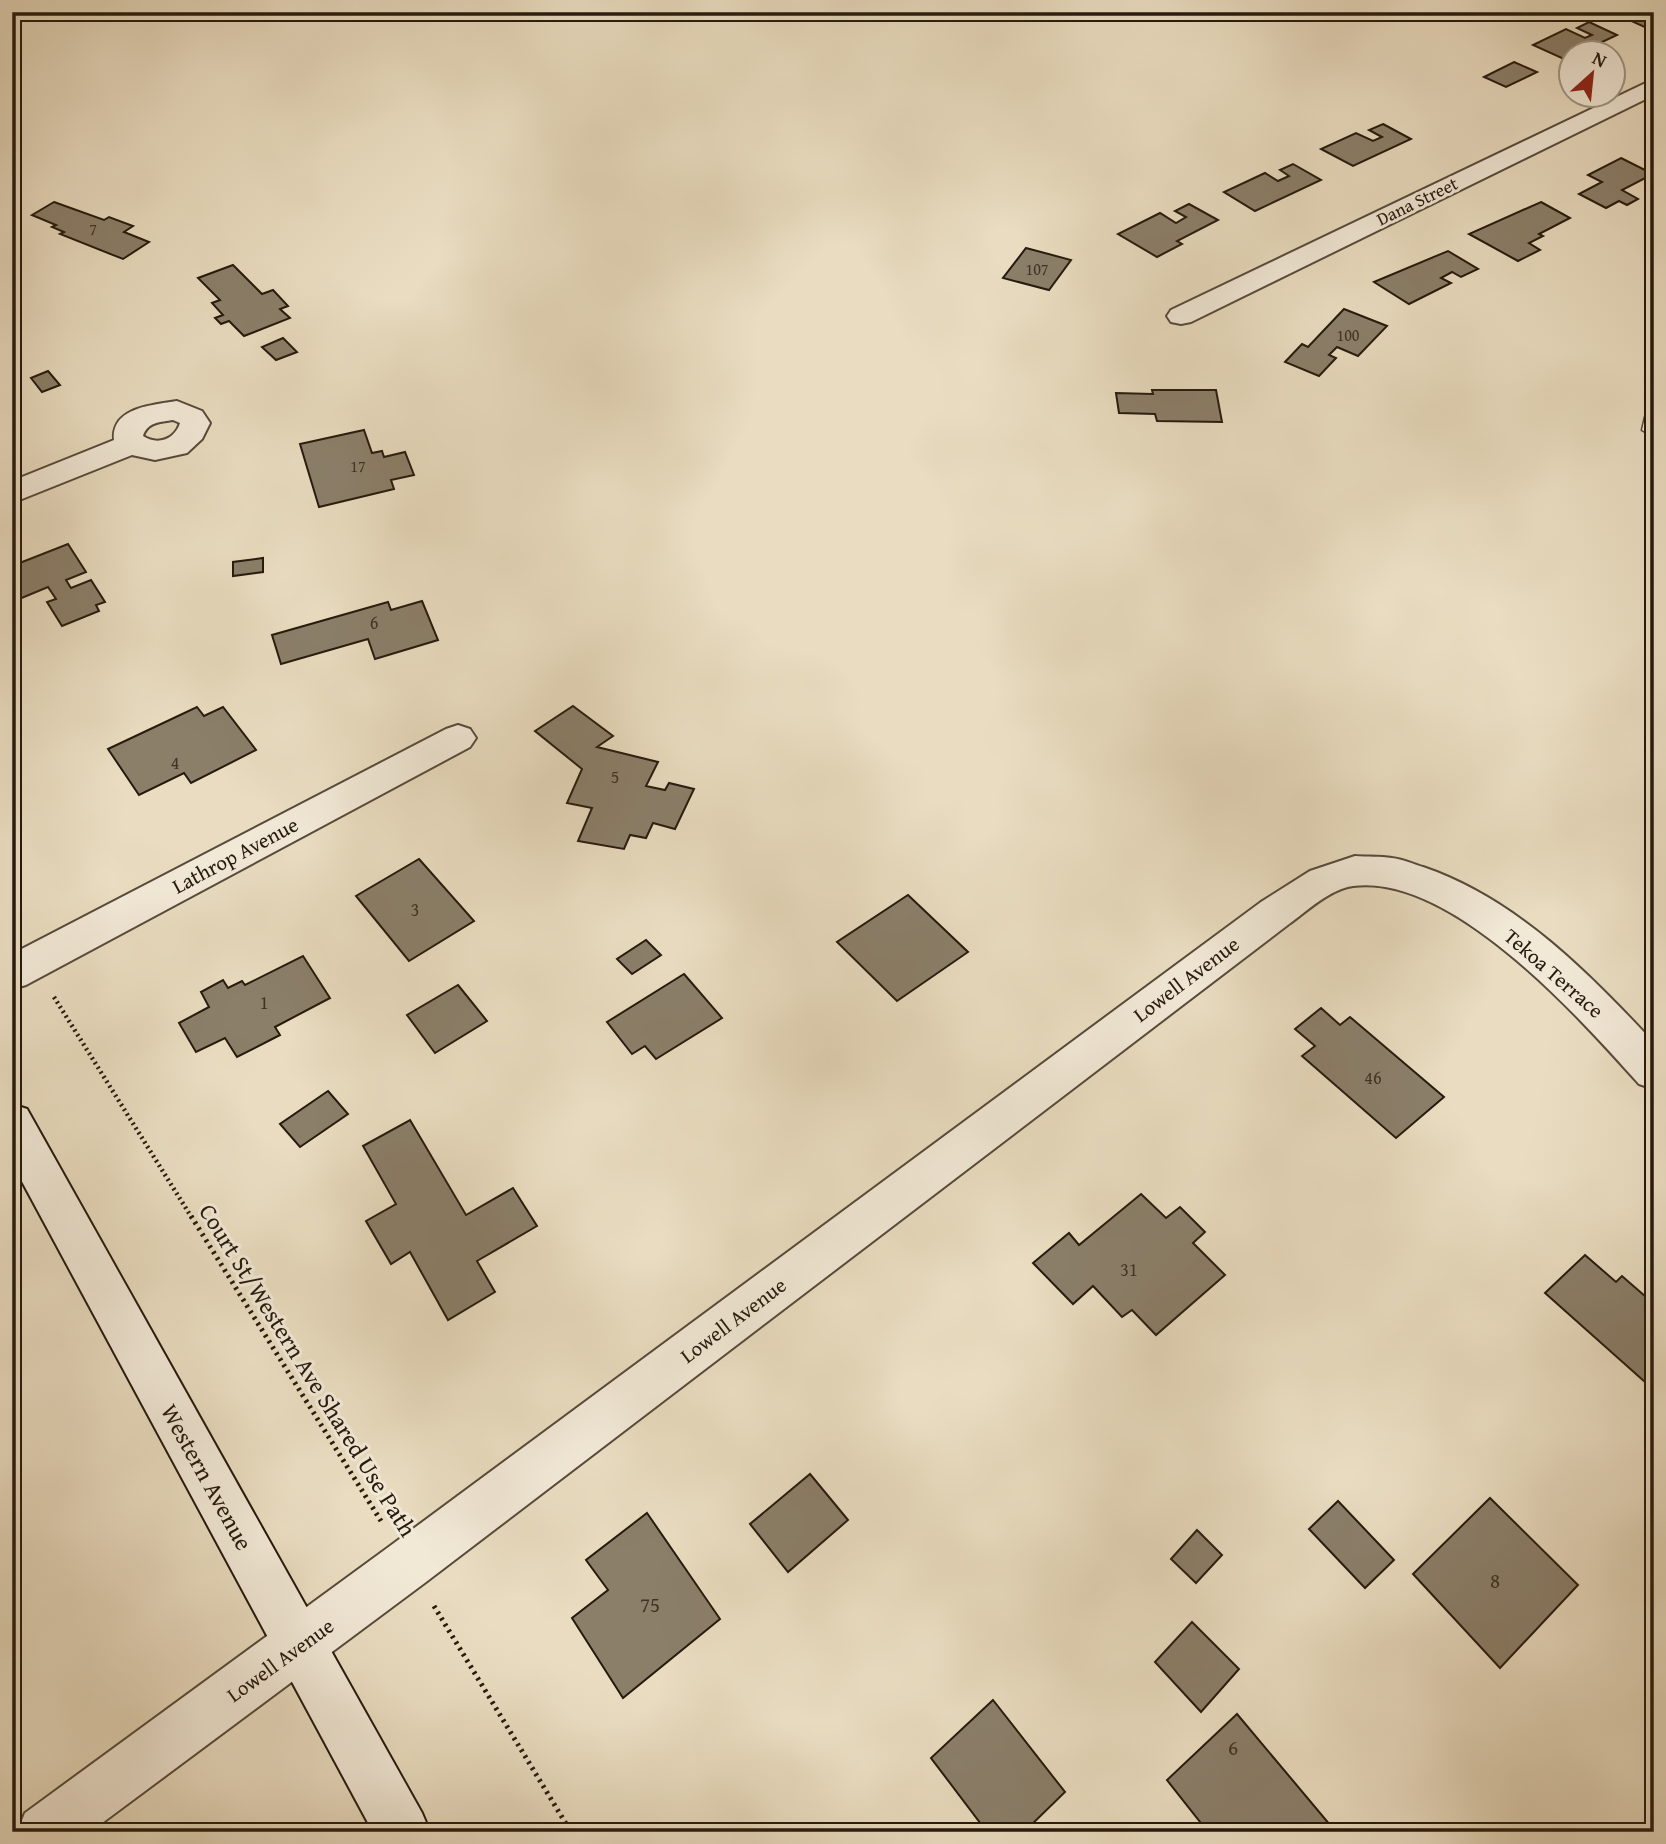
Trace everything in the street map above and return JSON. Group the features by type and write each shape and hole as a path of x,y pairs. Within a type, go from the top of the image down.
{"street":[{"name":"Dana Street","path":"1181,316 1654,86"},
{"path":"12,493 132,444"},
{"name":"Lathrop Avenue","path":"23,968 458,737"},
{"name":"Lowell Avenue","path":"44,1832 299,1646 1297,898 1333,878 1368,870 1403,875 1441,891"},
{"name":"Tekoa Terrace","path":"1441,891 1504,929 1557,970 1654,1071"},
{"name":"Western Avenue","path":"12,1122 402,1832"}],"lane":[{"path":"1654,417 1651,430 1654,432"}],"path":[{"name":"Court St/Western Ave Shared Use Path","path":"23,968 408,1564 572,1832"}],"building":[{"path":"1654,12 1654,27 1649,29 1616,14"},
{"path":"1589,22 1617,35 1611,38 1585,38 1592,35 1577,28"},
{"path":"1566,29 1585,38 1558,38 1558,56 1533,45"},
{"path":"1514,62 1537,72 1506,87 1484,77"},
{"path":"1383,124 1411,139 1353,166 1321,149 1356,133 1373,141 1382,137 1369,130"},
{"path":"1621,158 1653,174 1622,190 1638,199 1627,205 1619,201 1606,208 1579,194 1602,182 1588,175"},
{"path":"1293,164 1321,180 1255,211 1224,192 1265,173 1278,181 1289,176 1280,170"},
{"path":"54,202 104,220 109,217 133,226 124,232 149,242 123,259 60,234 64,232 52,227 56,225 32,215"},
{"path":"1541,202 1570,218 1539,234 1543,236 1529,243 1540,250 1518,261 1469,234"},
{"path":"1189,204 1218,220 1177,241 1182,244 1157,257 1118,234 1160,213 1176,223 1186,217 1175,211"},
{"path":"1026,248 1071,260 1049,290 1003,278"},
{"path":"1448,251 1478,269 1461,277 1452,272 1441,278 1451,283 1409,304 1374,282"},
{"path":"233,265 262,294 273,290 288,306 280,309 290,318 244,336 229,321 221,324 215,318 223,315 212,303 220,300 198,278"},
{"path":"1344,309 1387,326 1358,356 1337,347 1329,355 1336,358 1319,376 1285,362 1302,344 1308,347"},
{"path":"283,338 297,352 276,360 262,347"},
{"path":"48,371 60,385 42,392 31,378"},
{"path":"1152,390 1216,390 1222,422 1157,421 1155,414 1119,413 1116,393 1153,394"},
{"path":"364,430 372,453 382,451 384,457 405,452 414,475 391,480 394,489 319,507 300,444"},
{"path":"68,544 86,572 66,580 71,588 91,580 105,602 96,605 99,611 62,626 47,602 56,599 48,587 12,602 12,566"},
{"path":"263,558 263,572 233,576 233,562"},
{"path":"422,601 438,640 375,659 368,639 281,664 272,635 388,602 391,610"},
{"path":"573,706 613,736 597,747 658,762 646,786 665,790 669,783 694,789 675,829 653,823 646,838 630,835 624,849 578,841 592,808 567,803 582,769 535,731"},
{"path":"197,707 204,716 223,707 256,750 191,783 184,773 139,795 108,749"},
{"path":"419,859 474,921 409,961 356,896"},
{"path":"908,895 968,952 897,1001 837,942"},
{"path":"646,940 661,955 632,974 617,959"},
{"path":"303,956 330,998 275,1027 280,1035 237,1057 225,1038 196,1052 179,1023 209,1007 201,992 223,980 228,988 242,981 245,985"},
{"path":"684,974 722,1018 656,1059 645,1046 632,1054 607,1022"},
{"path":"458,985 487,1021 435,1053 407,1015"},
{"path":"1321,1008 1340,1025 1350,1017 1444,1097 1396,1138 1302,1056 1315,1046 1295,1029"},
{"path":"328,1091 348,1114 300,1147 280,1124"},
{"path":"410,1120 466,1215 513,1188 537,1226 477,1261 495,1292 448,1320 410,1252 391,1264 366,1221 396,1204 363,1146"},
{"path":"1141,1194 1166,1218 1180,1207 1205,1232 1193,1243 1225,1275 1156,1335 1132,1310 1122,1317 1093,1286 1073,1304 1033,1263 1069,1233 1079,1245"},
{"path":"1585,1255 1616,1282 1622,1276 1654,1304 1654,1390 1545,1293"},
{"path":"810,1474 848,1520 788,1572 750,1524"},
{"path":"1490,1498 1578,1585 1500,1668 1413,1574"},
{"path":"1338,1501 1394,1560 1365,1588 1309,1529"},
{"path":"647,1513 720,1619 623,1698 572,1618 608,1590 586,1560"},
{"path":"1197,1530 1222,1555 1196,1583 1171,1559"},
{"path":"1192,1622 1239,1669 1201,1712 1155,1662"},
{"path":"993,1700 1065,1792 1024,1832 987,1832 931,1758"},
{"path":"1237,1714 1336,1832 1208,1832 1167,1780"}]}
